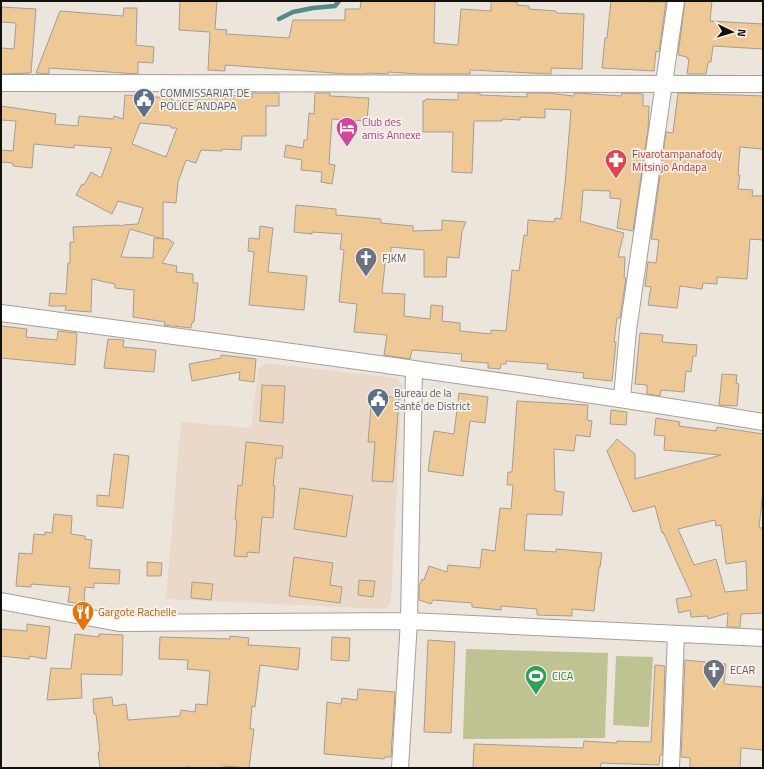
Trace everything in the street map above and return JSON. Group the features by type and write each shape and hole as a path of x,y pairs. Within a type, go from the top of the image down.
{"street":[{"path":"622,398 628,330 676,1"},
{"path":"1,83 763,84"},
{"path":"1,313 622,398 763,422"},
{"path":"400,768 409,621 414,369"},
{"path":"1,601 119,623 409,621 763,638"},
{"path":"672,768 676,634"}],"shaded area":[{"path":"266,363 397,378 402,385 391,601 386,609 166,599 181,422 251,428 258,370"}],"green space":[{"name":"CICA","path":"466,649 608,653 605,738 463,739"},
{"path":"616,656 653,657 649,727 613,725"}],"building":[{"path":"180,1 217,1 215,29 227,30 226,34 289,38 293,20 345,20 345,9 360,9 361,1 435,1 434,43 458,45 461,9 491,11 491,1 517,2 517,5 529,6 529,9 556,11 556,13 584,14 582,69 551,68 551,74 470,70 470,74 419,74 388,72 388,74 346,74 225,65 225,71 208,70 210,32 179,30"},
{"path":"611,1 666,2 659,52 656,51 654,71 602,68"},
{"path":"685,1 712,1 710,21 763,24 763,49 713,46 711,62 708,62 706,74 687,74 689,59 678,55"},
{"path":"2,7 36,9 31,73 1,74 1,48 14,49 16,23 1,22"},
{"path":"124,8 137,8 136,45 154,47 153,63 138,62 138,74 49,68 49,74 36,73 60,11 123,16"},
{"path":"252,93 279,93 279,106 266,106 266,136 242,136 241,150 201,150 196,163 186,160 178,182 176,203 163,202 163,239 168,239 174,243 162,263 177,266 176,272 193,274 193,283 198,283 194,322 192,322 191,328 164,325 165,322 133,317 134,290 115,288 115,284 92,279 91,312 65,310 66,306 49,306 50,293 66,294 68,263 70,263 70,242 74,242 73,227 122,226 138,224 143,208 118,201 112,214 76,195 82,184 84,185 91,172 101,178 112,148 74,145 74,148 34,144 32,168 13,166 13,163 1,162 1,150 13,151 16,121 1,120 1,106 56,114 55,124 78,126 79,116 113,119 114,116 123,119 125,95 172,98 172,101 198,100 199,96 226,98 226,95 252,97","holes":["140,123 171,126 171,128 177,128 166,157 132,144","130,229 161,239 154,238 153,258 121,257"]},
{"path":"315,93 330,93 330,96 369,98 367,121 332,119 329,164 335,165 332,184 321,182 322,172 301,170 302,160 284,157 286,145 303,148 304,140 307,140 309,113 314,114"},
{"path":"458,93 480,93 480,95 527,97 527,93 548,93 574,96 574,94 577,93 621,96 622,93 643,94 643,106 649,106 648,130 633,231 617,228 621,199 610,198 610,191 583,190 580,221 624,233 618,257 625,257 624,278 626,278 620,318 617,318 612,381 583,378 584,373 547,369 548,364 506,361 506,364 501,364 500,369 488,368 488,363 461,361 462,354 412,350 410,359 384,355 387,335 354,332 357,304 339,302 344,250 340,249 342,234 312,232 312,234 294,232 296,205 336,209 336,215 381,219 381,223 413,226 413,231 442,230 442,220 466,222 462,231 459,258 447,257 446,277 424,277 424,250 391,247 391,254 386,254 382,293 405,294 404,316 430,319 431,305 443,306 442,321 460,323 460,331 491,334 491,330 506,331 512,270 519,271 524,235 527,236 528,220 554,222 555,218 561,219 571,110 545,109 545,118 520,117 520,120 502,119 502,121 474,121 472,173 452,172 453,132 423,132 423,101 426,99 458,100"},
{"path":"678,93 763,96 763,149 740,147 738,175 740,175 738,189 753,190 752,196 763,196 763,240 750,239 747,279 717,277 717,284 703,283 702,289 680,286 677,308 648,305 651,287 645,286 648,262 656,263 659,240 651,239 666,132 673,133"},
{"path":"260,226 273,228 268,272 307,276 304,310 249,305 254,252 248,251 249,238 259,239"},
{"path":"1,326 27,329 26,337 57,340 58,331 77,333 75,365 1,358"},
{"path":"640,333 663,335 662,342 697,345 696,356 693,356 691,372 686,371 684,392 661,390 660,396 647,394 647,385 635,384"},
{"path":"108,339 124,340 123,347 156,350 154,372 104,368"},
{"path":"221,355 256,359 254,382 239,380 240,372 192,381 189,364 221,358"},
{"path":"722,374 737,375 736,383 739,384 737,406 719,405"},
{"path":"262,385 285,386 283,423 260,421"},
{"path":"459,393 488,397 485,423 470,421 463,476 428,471 434,431 454,434"},
{"path":"372,395 399,398 393,482 372,481 375,442 368,442"},
{"path":"517,401 588,405 587,420 592,421 590,437 576,435 574,451 554,449 555,491 564,492 562,515 527,514 524,550 556,552 556,549 602,553 594,611 572,609 572,616 537,615 537,609 501,606 501,610 472,607 472,603 433,600 431,604 419,600 419,586 422,579 424,580 429,566 447,572 448,565 480,568 482,549 495,551 500,508 511,509 513,485 507,485 508,472 512,472"},
{"path":"611,410 627,412 626,425 610,424"},
{"path":"656,418 680,422 679,426 716,431 717,427 763,434 763,490 759,528 763,528 763,613 741,614 740,627 727,627 728,613 708,619 707,616 691,617 690,610 679,613 676,599 692,596 663,532 662,533 655,506 633,512 607,451 617,439 635,454 635,479 721,455 664,450 665,436 654,435","holes":["715,520 716,526 721,525 726,564 746,561 747,590 725,592 716,559 694,565 678,529"]},
{"path":"246,442 283,446 282,458 276,458 273,486 275,486 273,518 262,517 259,553 247,552 247,557 234,556 238,485 242,486"},
{"path":"114,454 129,456 123,508 97,506 97,495 109,496"},
{"path":"300,488 353,496 346,537 294,529"},
{"path":"54,514 72,516 71,534 85,536 85,539 92,540 89,568 120,570 119,584 94,583 94,588 85,587 84,604 68,602 70,587 31,584 31,587 16,586 19,553 32,554 34,534 45,535 45,532 52,533"},
{"path":"294,557 333,563 330,585 342,587 340,603 289,596"},
{"path":"147,562 162,563 161,576 147,576"},
{"path":"359,580 375,581 373,597 358,595"},
{"path":"192,582 213,584 211,600 191,598"},
{"path":"27,624 50,627 46,659 30,656 29,659 1,656 1,629 27,631"},
{"path":"75,634 99,637 99,634 123,635 122,675 81,674 82,698 47,700 51,668 71,669"},
{"path":"230,636 249,638 248,645 300,648 298,670 260,665 255,707 252,706 250,729 254,729 249,768 224,766 223,768 100,768 98,752 100,752 93,699 112,697 113,706 126,704 128,720 180,716 181,710 195,712 196,704 207,705 210,671 187,669 188,660 159,659 160,637 230,639"},
{"path":"332,637 350,638 349,661 331,660"},
{"path":"428,640 455,642 451,733 424,732"},
{"path":"685,660 726,664 724,684 763,687 763,750 741,748 740,768 690,768 690,758 681,757"},
{"path":"655,665 665,666 662,755 660,755 659,765 601,763 600,768 473,768 474,744 583,748 584,741 617,743 617,741 651,742"},
{"path":"358,689 395,692 391,757 385,757 384,759 324,754 327,702 341,704 342,698 357,700"}],"waterway":[{"path":"279,19 293,12 335,6 339,1"}],"place":[{"name":"COMMISSARIAT DE POLICE ANDAPA","path":"144,118"},
{"name":"Club des amis Annexe","path":"347,148"},
{"name":"Fivarotampanafody Mitsinjo Andapa","path":"616,180"},
{"name":"FJKM","path":"366,278"},
{"name":"Bureau de la Santé de District","path":"378,418"},
{"name":"Gargote Rachelle","path":"83,632"},
{"name":"ECAR","path":"714,690"},
{"name":"CICA","path":"536,696"}]}
